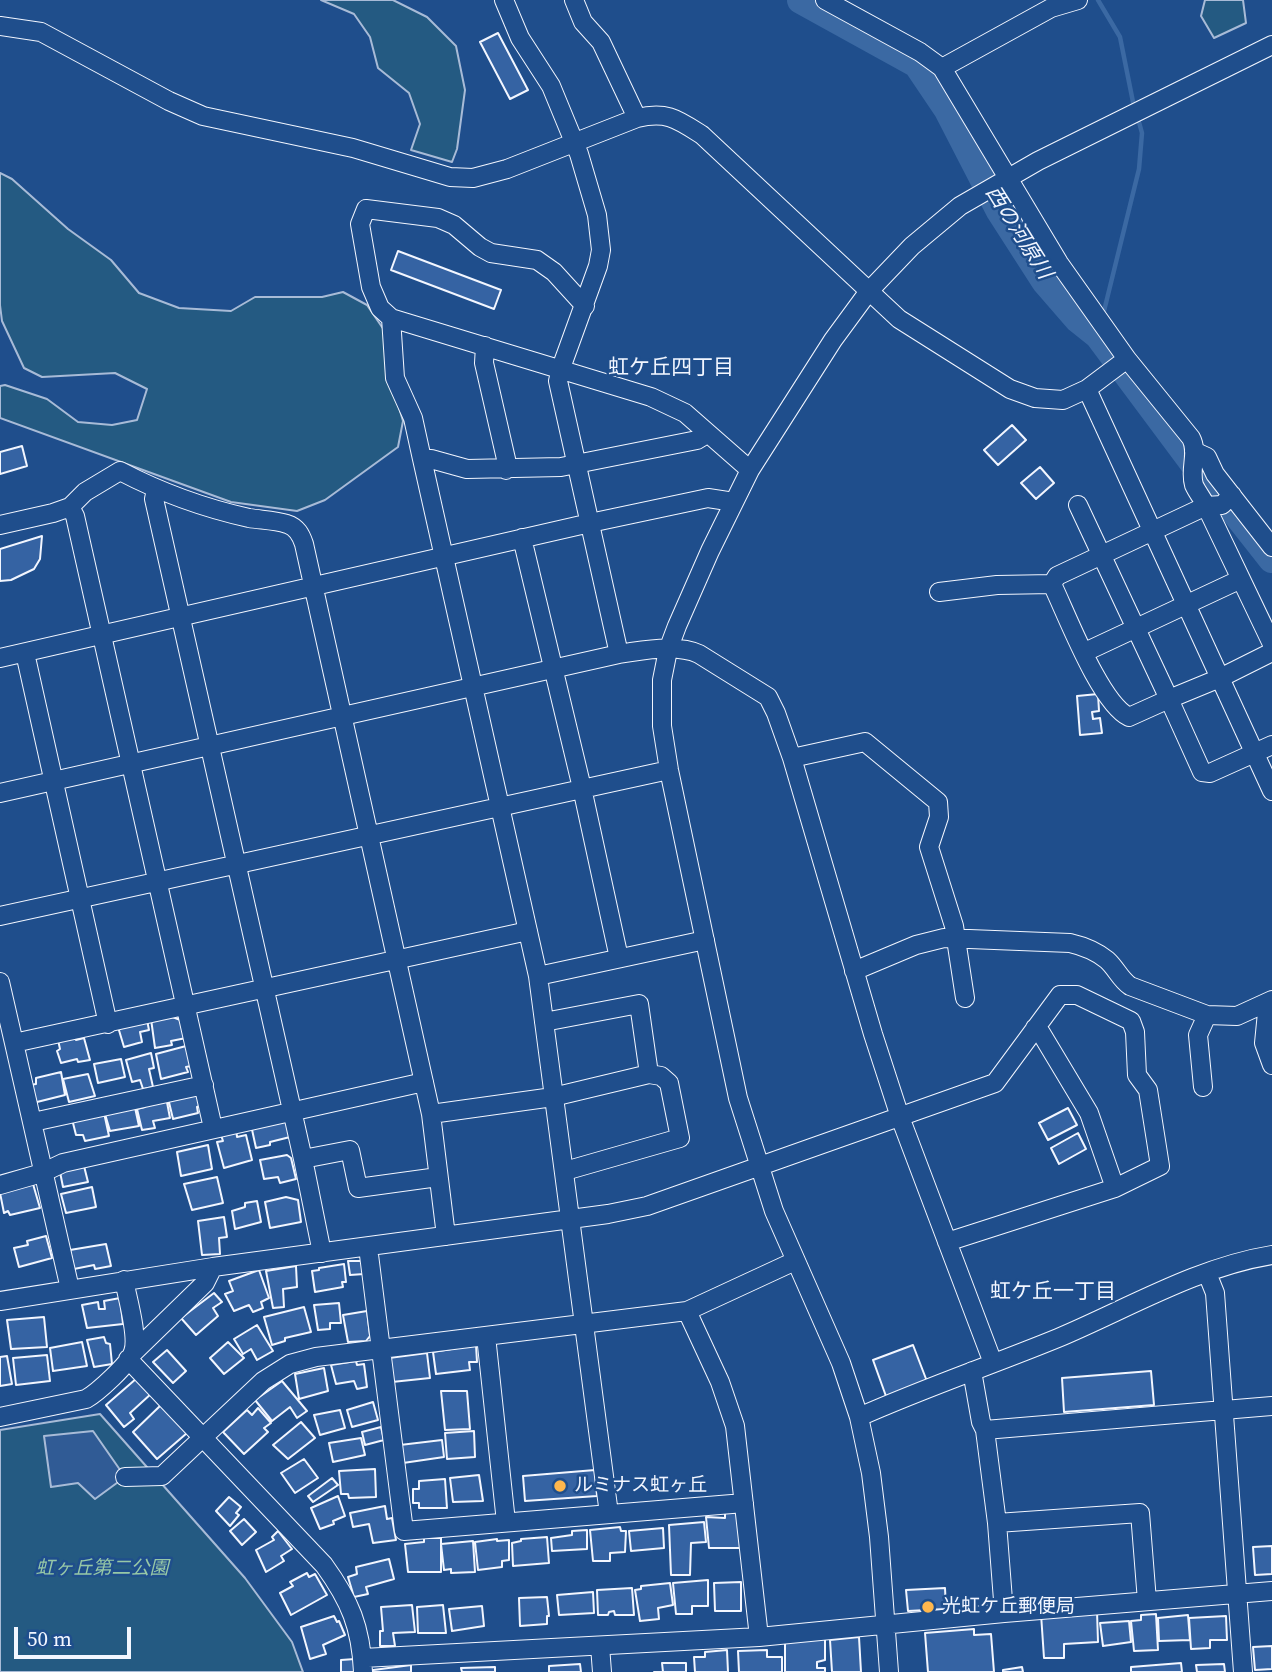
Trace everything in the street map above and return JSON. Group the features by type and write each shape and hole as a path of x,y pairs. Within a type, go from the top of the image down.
{"street":[{"path":"504,0 520,38 551,86 574,142 597,215 601,250 598,267 558,381 620,654"},
{"path":"575,0 583,22 601,42 637,118"},
{"path":"825,0 920,52 942,68 1059,262 1127,359 1191,438 1194,485 1222,501 1272,547"},
{"path":"942,68 1051,8 1079,0"},
{"path":"0,26 41,32 169,101 203,116 353,148 450,177 473,177 507,169 637,118 654,114 673,117 702,135 899,319 1010,389 1035,398 1063,400 1087,389 1127,359"},
{"path":"889,1672 879,1537 871,1473 859,1417 841,1363 795,1261 758,1167 738,1098 662,726 662,680 668,650 704,563 750,470 869,291 912,246 960,206 1038,161 1272,45"},
{"path":"585,306 554,272 537,260 491,253 454,225 438,218 366,209 360,224 371,287 380,308 391,318 652,397 685,413 750,470"},
{"path":"391,318 395,378 413,418 420,444 538,976 610,1514"},
{"path":"485,346 484,363 506,459 506,470"},
{"path":"1087,389 1272,790"},
{"path":"422,459 467,469 506,470 576,465 697,440 707,434"},
{"path":"1194,459 1207,457 1222,501 1241,579 1272,644"},
{"path":"0,525 70,507 85,492 120,471 156,489 249,518 289,524 300,533 424,1082 446,1236"},
{"path":"156,489 154,499 293,1112 322,1253"},
{"path":"0,658 590,523 708,498 734,502"},
{"path":"1052,584 1057,576 1222,501"},
{"path":"1078,505 1202,772 1210,773 1272,745"},
{"path":"70,507 75,516 213,1128"},
{"path":"522,538 582,788 619,958"},
{"path":"1085,652 1241,579"},
{"path":"939,592 997,585 1052,584"},
{"path":"1052,584 1104,692 1121,713 1129,717 1220,678 1272,652"},
{"path":"0,793 620,654 647,649 689,649 768,697 776,713 900,1117 993,1363"},
{"path":"25,653 108,1024"},
{"path":"792,758 865,742 938,802 939,817 929,847 954,926 965,998"},
{"path":"0,916 669,770"},
{"path":"14,1043 528,930"},
{"path":"855,971 916,945 955,937 1070,943 1088,947 1108,961 1121,979 1130,986 1207,1015 1237,1016 1270,1001"},
{"path":"538,976 705,940"},
{"path":"0,982 70,1289"},
{"path":"1115,1012 1130,986"},
{"path":"0,1301 124,1280 608,1214 646,1206 995,1083 1060,995 1077,995 1131,1021 1135,1032 1137,1075 1148,1090 1160,1166 1115,1188 947,1241"},
{"path":"1270,1001 1264,1043 1272,1065"},
{"path":"544,1022 639,1004 649,1074"},
{"path":"1203,1087 1198,1035 1207,1015"},
{"path":"1035,1028 1041,1033 1089,1113 1115,1188"},
{"path":"430,1114 553,1097 649,1074 662,1076 669,1083 680,1138 565,1171"},
{"path":"0,1185 42,1173 63,1163 424,1082"},
{"path":"33,1122 204,1085"},
{"path":"303,1158 350,1150 358,1188 438,1177"},
{"path":"368,1247 404,1531 744,1503"},
{"path":"859,1417 1058,1338 1207,1273 1272,1255"},
{"path":"125,1477 162,1476 248,1393 290,1364 316,1357 687,1311 795,1261"},
{"path":"0,1417 86,1399 97,1393 205,1283 213,1267"},
{"path":"1207,1273 1214,1293 1243,1672"},
{"path":"124,1280 134,1338 131,1356"},
{"path":"687,1311 720,1382 735,1426 758,1637"},
{"path":"486,1336 506,1522"},
{"path":"131,1356 324,1565 344,1593 357,1625 363,1665 600,1646 758,1637 1272,1591"},
{"path":"972,1371 981,1422 985,1430 998,1523 1004,1613"},
{"path":"985,1430 1272,1406"},
{"path":"998,1523 1140,1513 1147,1601"},
{"path":"600,1646 602,1672"}],"green space":[{"path":"321,0 393,0 427,17 456,46 465,90 457,149 452,162 411,150 420,124 409,93 378,68 370,37 354,14"},
{"path":"1205,0 1243,0 1246,23 1214,38 1201,16"},
{"path":"0,173 12,179 68,229 111,260 139,293 179,308 231,311 255,297 322,297 343,292 367,305 384,330 390,377 403,421 398,447 325,500 297,511 231,502 0,418 0,386 5,385 47,399 78,422 112,425 137,420 147,389 115,373 42,377 24,368 2,321 0,305"},
{"name":"虹ヶ丘第二公園","path":"100,1414 245,1578 292,1642 303,1672 0,1672 0,1430"}],"shaded area":[{"path":"93,1431 125,1477 95,1499 78,1483 51,1487 44,1436"}],"building":[{"path":"498,33 528,90 510,99 480,42"},
{"path":"398,251 501,290 494,309 391,270"},
{"path":"1012,425 1026,440 998,465 984,450"},
{"path":"22,446 27,466 0,474 0,452"},
{"path":"1040,467 1054,483 1036,499 1021,483"},
{"path":"42,536 40,559 34,569 11,580 0,581 0,549"},
{"path":"1098,694 1099,711 1092,712 1093,719 1100,718 1102,733 1080,735 1077,696"},
{"path":"167,1015 183,1021 186,1038 171,1041 172,1045 155,1048 151,1019"},
{"path":"147,1020 149,1030 140,1032 142,1042 124,1047 118,1027"},
{"path":"75,1036 76,1040 84,1038 90,1060 78,1062 77,1059 61,1063 57,1051 60,1049 58,1040"},
{"path":"186,1046 191,1066 186,1067 188,1072 161,1079 156,1054"},
{"path":"151,1053 154,1068 149,1069 153,1087 143,1089 140,1080 132,1082 126,1060"},
{"path":"121,1059 125,1077 98,1083 94,1064"},
{"path":"61,1072 65,1095 33,1103 30,1085 36,1084 36,1078"},
{"path":"88,1074 95,1096 69,1102 63,1079"},
{"path":"199,1091 202,1105 197,1107 198,1113 173,1119 168,1098"},
{"path":"166,1097 170,1118 153,1121 155,1128 142,1130 137,1109 145,1107 144,1102"},
{"path":"134,1103 139,1126 110,1131 105,1114"},
{"path":"103,1108 109,1136 85,1141 83,1135 76,1135 72,1119"},
{"path":"1068,1108 1077,1125 1048,1140 1039,1123"},
{"path":"286,1119 290,1137 256,1148 251,1125"},
{"path":"236,1129 237,1137 246,1135 252,1160 224,1168 217,1142 223,1141 220,1132"},
{"path":"1078,1133 1086,1149 1059,1164 1051,1148"},
{"path":"208,1145 212,1169 181,1176 177,1152"},
{"path":"287,1155 291,1158 296,1179 280,1183 278,1177 264,1179 260,1160"},
{"path":"83,1162 88,1182 63,1187 59,1167"},
{"path":"217,1177 223,1203 192,1210 184,1184"},
{"path":"33,1184 40,1208 10,1215 8,1211 4,1213 0,1193"},
{"path":"92,1187 96,1207 66,1213 61,1194"},
{"path":"286,1197 298,1200 301,1222 270,1228 265,1202"},
{"path":"257,1201 261,1222 235,1229 232,1211 245,1207 245,1203"},
{"path":"224,1217 227,1237 219,1238 220,1254 202,1255 198,1221"},
{"path":"46,1236 52,1258 19,1267 14,1248 28,1245 27,1241"},
{"path":"106,1244 111,1266 95,1269 94,1265 74,1269 70,1250"},
{"path":"348,1261 362,1261 364,1274 350,1275"},
{"path":"344,1264 346,1282 342,1282 343,1287 315,1292 312,1271"},
{"path":"296,1266 297,1287 283,1289 284,1307 273,1308 266,1271"},
{"path":"259,1270 269,1298 261,1302 263,1308 253,1312 249,1305 234,1311 225,1294 233,1291 229,1281"},
{"path":"214,1293 222,1302 213,1308 218,1316 196,1335 181,1318"},
{"path":"120,1298 123,1324 87,1328 82,1305 98,1302 99,1309 105,1309 104,1301"},
{"path":"339,1303 341,1323 330,1323 330,1329 318,1330 314,1305"},
{"path":"304,1307 311,1332 285,1338 285,1341 272,1345 264,1317"},
{"path":"367,1311 370,1336 366,1341 348,1342 343,1315"},
{"path":"44,1317 47,1347 11,1349 7,1320"},
{"path":"257,1325 273,1351 257,1360 251,1349 243,1354 234,1339"},
{"path":"104,1337 106,1343 110,1344 112,1364 94,1367 87,1340"},
{"path":"82,1342 87,1366 53,1371 50,1348"},
{"path":"228,1342 244,1358 224,1374 210,1358"},
{"path":"476,1345 477,1362 469,1362 470,1370 436,1374 433,1352"},
{"path":"913,1345 928,1384 887,1399 873,1360"},
{"path":"167,1350 186,1371 173,1383 153,1362"},
{"path":"427,1353 430,1378 392,1382 389,1358"},
{"path":"47,1355 50,1381 16,1385 13,1358"},
{"path":"7,1356 12,1384 0,1386 0,1357"},
{"path":"356,1361 357,1365 364,1364 367,1387 357,1389 354,1381 336,1384 331,1365"},
{"path":"324,1368 328,1391 299,1399 295,1374"},
{"path":"1151,1371 1154,1405 1064,1412 1062,1378"},
{"path":"137,1378 152,1393 130,1413 134,1419 124,1427 106,1405"},
{"path":"282,1381 307,1411 297,1418 290,1407 272,1421 255,1400"},
{"path":"441,1391 467,1391 470,1429 445,1430"},
{"path":"373,1402 378,1420 352,1427 347,1410"},
{"path":"161,1405 187,1433 157,1459 133,1432"},
{"path":"258,1408 271,1423 264,1428 268,1432 244,1454 223,1432 247,1410 252,1415"},
{"path":"340,1410 345,1428 320,1435 314,1415"},
{"path":"301,1422 315,1438 288,1459 273,1445"},
{"path":"381,1427 384,1440 365,1445 362,1432"},
{"path":"474,1431 475,1457 447,1459 445,1433"},
{"path":"361,1438 365,1455 333,1462 329,1443"},
{"path":"442,1440 444,1457 403,1463 400,1445"},
{"path":"304,1459 318,1478 295,1493 281,1473"},
{"path":"375,1469 376,1497 349,1498 348,1494 341,1494 339,1471"},
{"name":"ルミナス虹ヶ丘","path":"595,1470 597,1496 525,1501 523,1476"},
{"path":"479,1475 483,1501 453,1502 450,1478"},
{"path":"332,1478 338,1485 313,1502 308,1496"},
{"path":"445,1479 447,1508 419,1508 419,1503 413,1503 413,1489 419,1489 419,1481"},
{"path":"338,1496 345,1516 320,1529 311,1508"},
{"path":"229,1497 241,1507 236,1513 239,1515 230,1526 216,1511"},
{"path":"385,1506 387,1519 392,1518 396,1540 373,1543 369,1524 353,1527 350,1513"},
{"path":"725,1513 739,1513 742,1548 709,1548 706,1517 725,1518"},
{"path":"244,1519 256,1532 242,1545 230,1531"},
{"path":"704,1522 706,1542 691,1543 690,1575 671,1575 669,1525"},
{"path":"620,1527 621,1531 626,1531 625,1552 610,1553 610,1561 593,1561 590,1530"},
{"path":"663,1528 664,1548 631,1551 629,1531"},
{"path":"587,1530 587,1549 552,1551 551,1538 572,1535 572,1531"},
{"path":"278,1531 292,1549 281,1556 284,1561 266,1572 256,1550 274,1540 272,1537"},
{"path":"547,1537 549,1563 513,1566 512,1543 521,1539"},
{"path":"424,1538 441,1538 441,1572 408,1572 405,1544 424,1542"},
{"path":"509,1540 509,1560 502,1561 502,1567 478,1570 475,1542"},
{"path":"473,1541 475,1572 451,1573 451,1569 444,1570 441,1544"},
{"path":"1272,1546 1272,1574 1255,1575 1253,1547"},
{"path":"389,1559 394,1579 366,1587 368,1594 354,1597 348,1577 357,1574 356,1567"},
{"path":"307,1573 309,1577 315,1574 327,1595 291,1615 280,1593 293,1586 290,1582"},
{"path":"708,1580 708,1606 692,1606 692,1614 676,1614 673,1583"},
{"path":"741,1582 741,1611 715,1611 714,1583"},
{"path":"670,1583 673,1605 658,1608 659,1619 640,1621 635,1590 641,1589 641,1586"},
{"path":"632,1588 634,1615 615,1615 614,1611 608,1615 598,1615 597,1590"},
{"path":"945,1588 946,1609 908,1611 906,1590"},
{"path":"593,1592 594,1613 559,1615 557,1595"},
{"path":"547,1597 547,1624 520,1626 519,1598"},
{"path":"412,1605 415,1632 393,1633 395,1646 380,1646 380,1631 383,1631 381,1607"},
{"path":"443,1605 446,1633 418,1633 417,1607"},
{"path":"482,1606 484,1626 452,1631 449,1609"},
{"path":"1097,1611 1098,1642 1064,1644 1064,1658 1044,1658 1041,1614"},
{"path":"1156,1614 1158,1650 1134,1651 1131,1621 1141,1620 1141,1615"},
{"path":"1188,1615 1190,1640 1159,1641 1158,1618"},
{"path":"334,1616 345,1635 323,1645 326,1654 310,1659 301,1627"},
{"path":"1226,1616 1227,1640 1210,1640 1210,1648 1191,1649 1189,1618"},
{"path":"1129,1621 1131,1642 1103,1646 1100,1623"},
{"path":"974,1629 974,1635 991,1634 994,1672 928,1672 925,1633"},
{"path":"859,1637 861,1672 832,1672 830,1640"},
{"path":"825,1638 825,1660 817,1662 817,1668 825,1668 825,1672 785,1672 785,1641"},
{"path":"1272,1646 1272,1669 1255,1670 1253,1647"},
{"path":"727,1650 728,1672 695,1672 694,1657 705,1657 705,1652"},
{"path":"767,1650 767,1657 782,1657 782,1672 739,1672 738,1651"},
{"path":"355,1659 356,1672 341,1672 341,1660"},
{"path":"662,1663 686,1663 686,1672 663,1672"},
{"path":"1181,1663 1182,1672 1131,1672 1131,1667"},
{"path":"580,1664 581,1672 549,1672 549,1666"},
{"path":"1224,1664 1225,1672 1197,1672 1196,1665"},
{"path":"411,1665 411,1672 366,1672 366,1671"},
{"path":"495,1667 495,1672 462,1672 461,1668"},
{"path":"1022,1667 1023,1672 1003,1672 1003,1670"}],"waterway":[{"name":"西の河原川","path":"801,0 917,64 948,110 1000,211 1045,281 1078,319 1098,335 1206,480 1272,559"},
{"path":"1098,0 1120,37 1134,107"},
{"path":"1103,315 1139,169 1142,133 1137,115"}],"place":[{"name":"ルミナス虹ヶ丘","path":"560,1486"},
{"name":"光虹ケ丘郵便局","path":"928,1607"}],"district":[{"name":"虹ケ丘四丁目","path":"671,369"},
{"name":"虹ケ丘一丁目","path":"1053,1293"}]}
